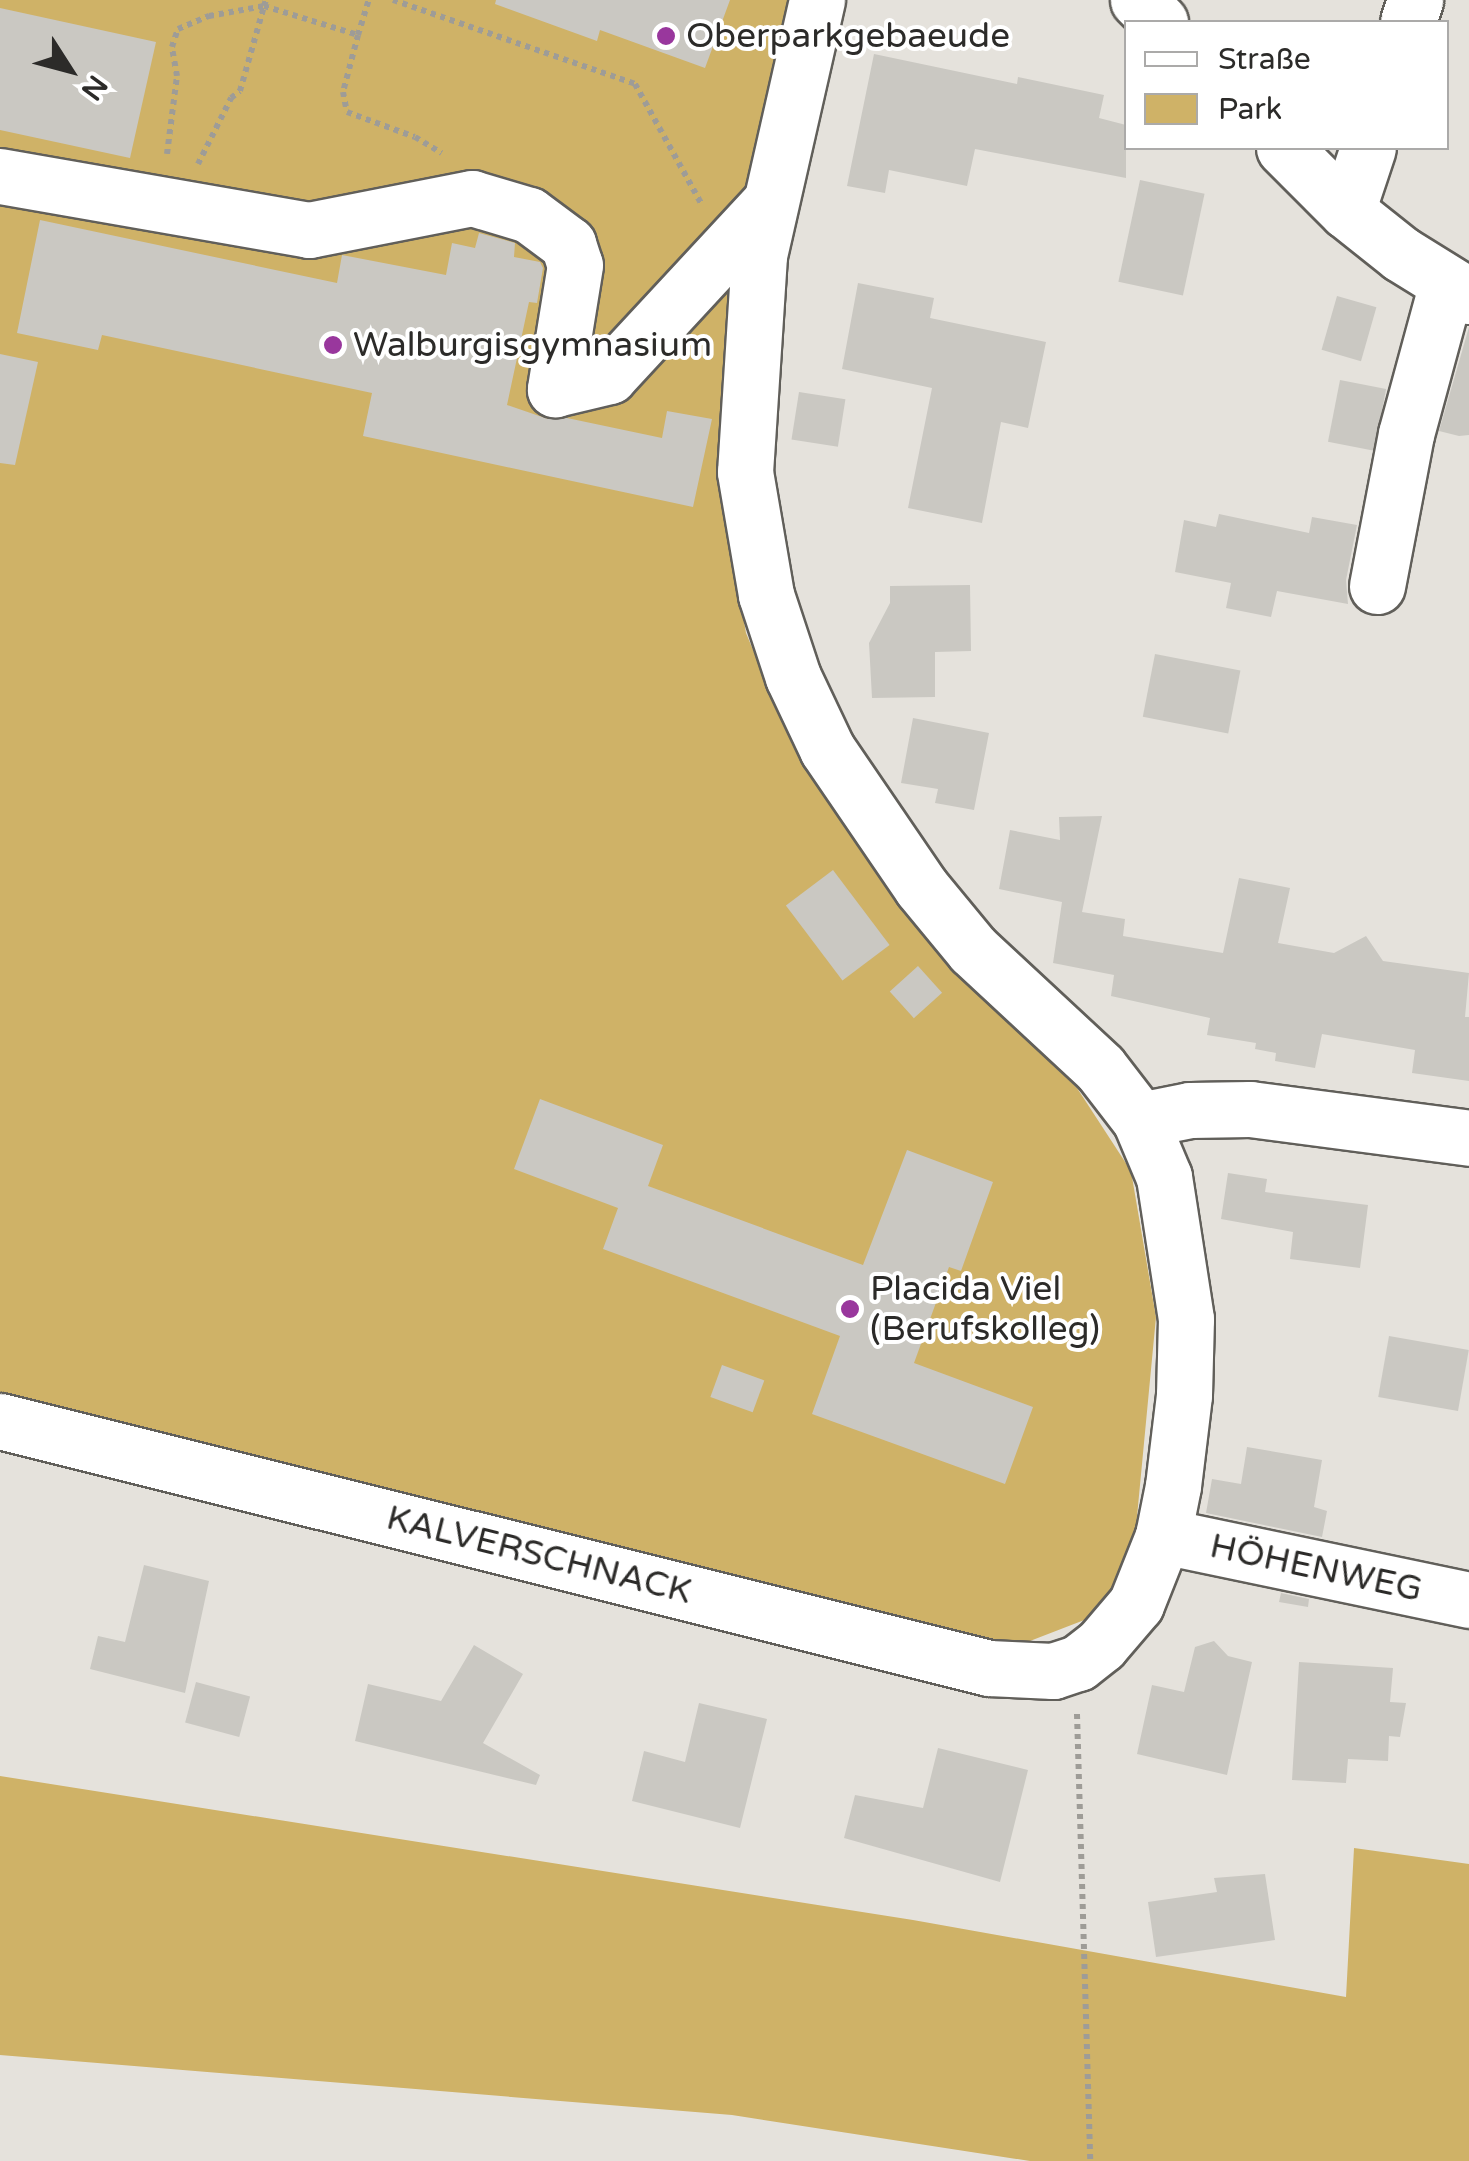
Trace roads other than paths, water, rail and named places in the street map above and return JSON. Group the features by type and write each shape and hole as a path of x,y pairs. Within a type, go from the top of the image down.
{"street":[{"name":"KALVERSCHNACK","path":"0,1421 988,1668 1037,1672 1078,1662 1118,1629 1136,1604 1163,1536 1184,1394 1186,1319 1164,1176 1140,1120 1100,1068 973,950 921,887 827,749 793,677 766,595 745,472 759,256 817,0"},
{"path":"1138,0 1158,20"},
{"path":"1286,150 1347,211 1458,289 1406,434 1377,586"},
{"path":"1347,211 1367,150"},
{"path":"0,176 309,230 472,198 529,215 551,226 568,244 575,265 556,388 609,376 769,203"},
{"path":"1140,1120 1190,1110 1250,1109 1469,1138"},
{"name":"HÖHENWEG","path":"1163,1536 1469,1600"}],"place":[{"name":"Oberparkgebaeude","path":"666,36"},
{"name":"Walburgisgymnasium","path":"333,345"},
{"name":"Placida Viel (Berufskolleg)","path":"850,1309"}]}
